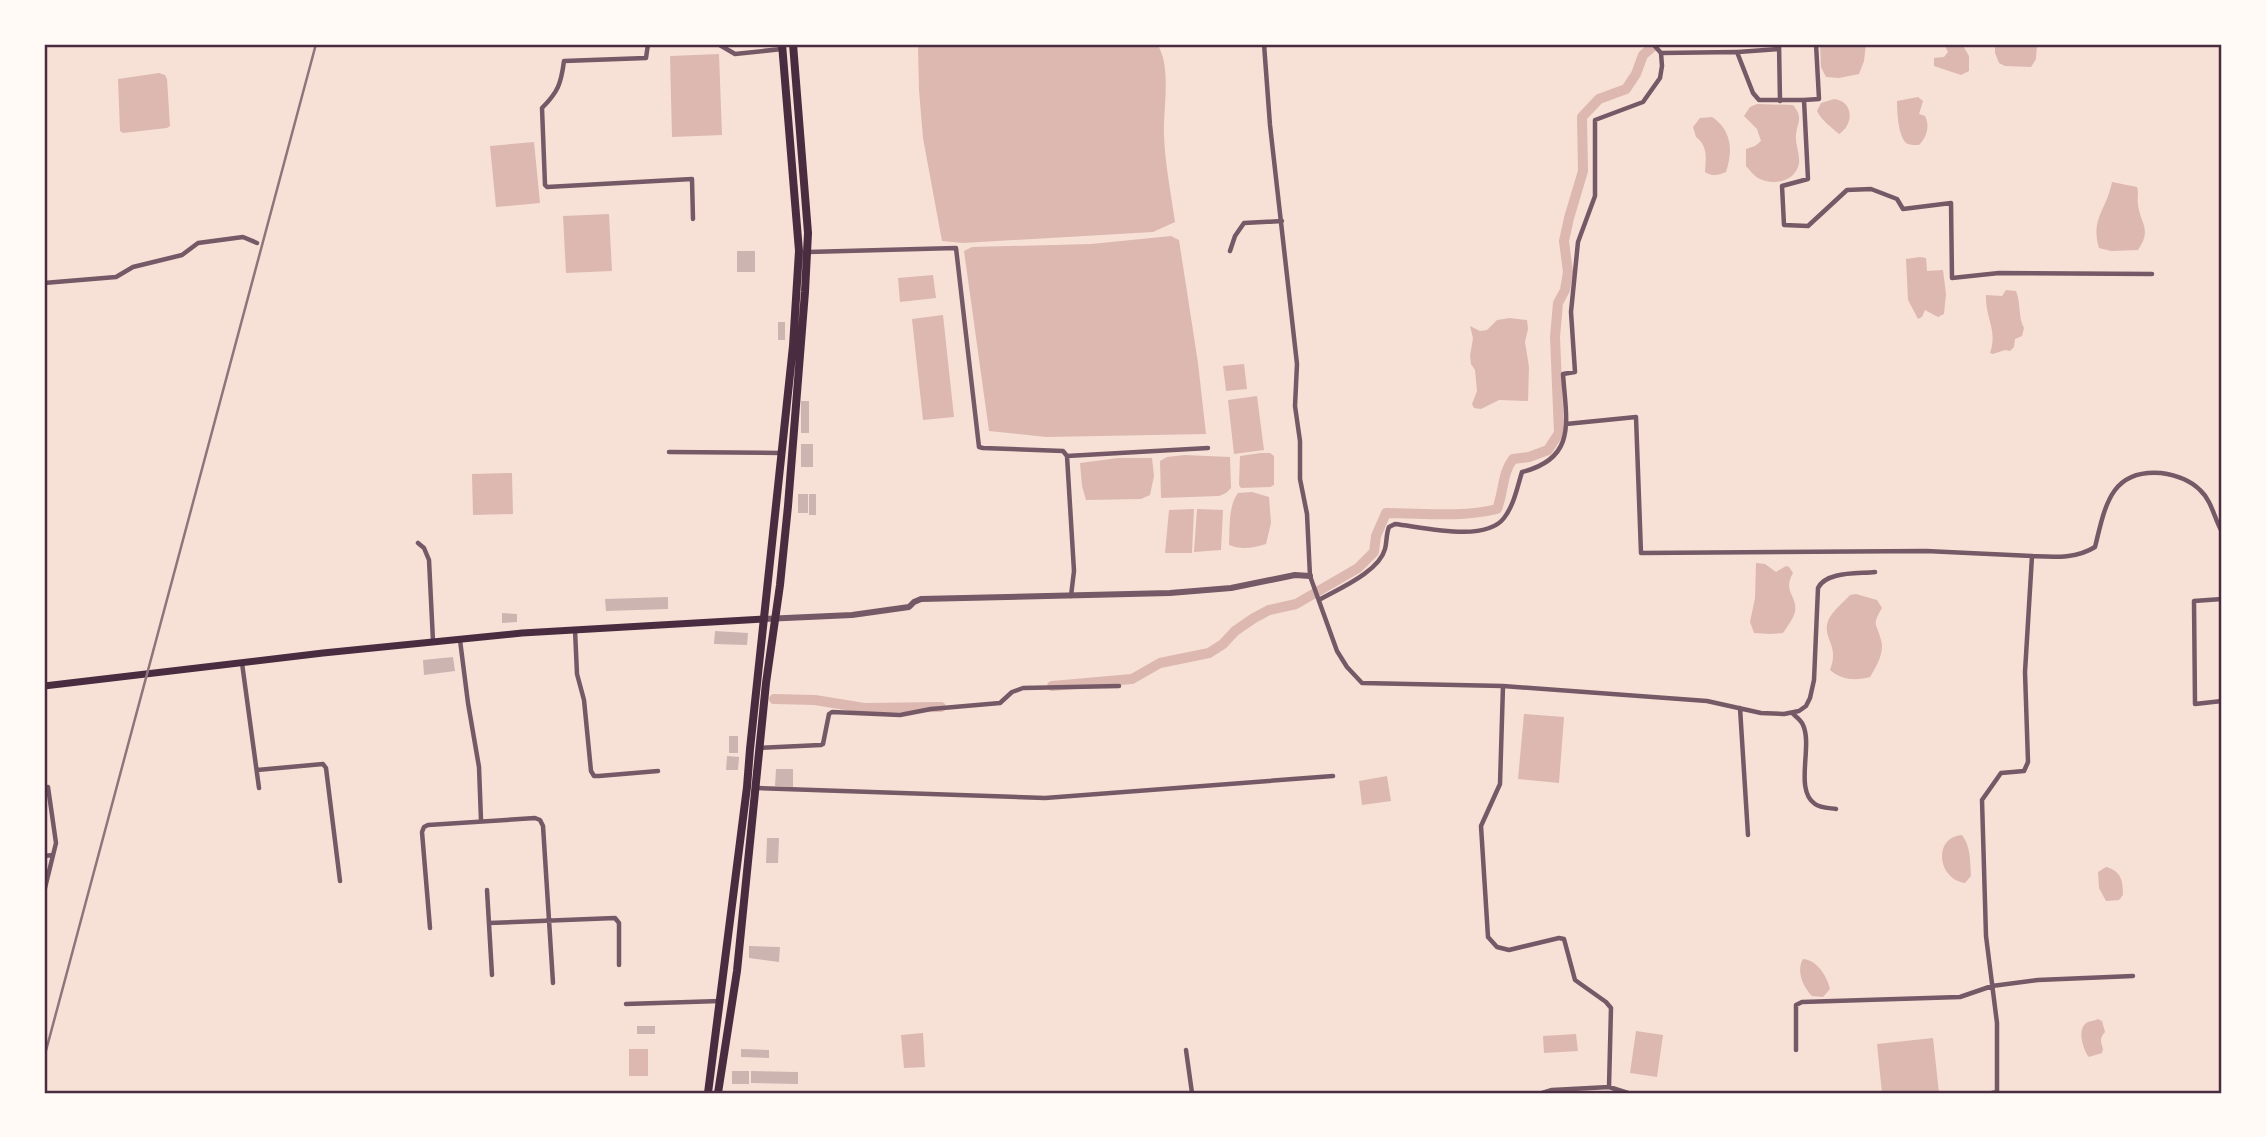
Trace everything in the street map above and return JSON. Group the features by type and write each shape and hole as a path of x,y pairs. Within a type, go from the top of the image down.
{"highway":[{"path":"718,1093 737,971 766,683 788,506 808,252 793,44"},
{"path":"708,1093 747,788 793,346 799,251 782,46"}],"main road":[{"path":"44,685 433,642 575,629 764,619"}],"street":[{"path":"648,44 646,58 564,61 562,79 555,95 541,108 545,186 692,179 693,219"},
{"path":"718,44 735,54 782,46"},
{"path":"1264,44 1270,125 1297,364 1295,405 1300,441 1300,479 1307,514 1310,576 1337,651 1362,683 1503,686 1707,701 1761,713 1791,712 1806,706 1810,698 1814,680 1818,588 1821,582 1829,577 1875,572"},
{"path":"1319,600 1361,576 1376,563 1385,550 1385,537 1389,527 1395,524 1465,532 1496,526 1510,508 1522,472 1538,468 1557,455 1564,439 1566,424 1563,374 1575,372 1571,312 1578,242 1595,196 1595,120 1643,102 1660,78 1661,53 1653,44"},
{"path":"1737,52 1755,97 1763,101 1819,99 1816,44"},
{"path":"1661,53 1737,52 1779,46 1780,101"},
{"path":"1804,100 1808,179 1782,186 1784,225 1808,226 1847,190 1871,189 1897,199 1903,209 1951,204 1952,278 1999,273 2152,274"},
{"path":"1230,251 1235,236 1244,223 1282,221"},
{"path":"44,283 116,277 133,267 182,255 198,243 243,237 257,243"},
{"path":"808,252 956,248 979,447 1063,451 1067,456 1073,571 1071,597"},
{"path":"1566,424 1636,417 1641,554 1926,551 2075,556 2095,547 2103,514 2117,486 2129,477 2144,472 2171,474 2187,480 2201,490 2213,508 2222,532"},
{"path":"1067,456 1208,448"},
{"path":"669,452 781,453"},
{"path":"418,543 424,548 429,560 433,642"},
{"path":"1992,1093 1997,1092 1997,1023 1986,936 1982,800 2001,773 2024,771 2028,762 2025,672 2032,556"},
{"path":"764,619 852,615 909,607 921,599 1170,593 1231,588 1295,575 1310,576"},
{"path":"2222,599 2194,601 2195,704 2222,701"},
{"path":"575,629 577,674 584,700 591,771 594,776 658,771"},
{"path":"460,640 479,767 481,820"},
{"path":"242,663 259,788"},
{"path":"750,749 823,744 829,714 832,712 900,715 932,709 1000,703 1012,692 1023,688 1119,686"},
{"path":"1503,686 1500,784 1480,826 1488,937 1497,947 1509,950 1564,939 1575,980 1611,1008 1609,1087"},
{"path":"1740,708 1748,835"},
{"path":"1791,712 1803,724 1807,738 1807,796 1816,805 1836,809"},
{"path":"257,770 324,764 340,881"},
{"path":"757,788 1045,798 1334,776"},
{"path":"44,788 48,787 55,844 44,892"},
{"path":"430,928 422,832 424,827 481,820 540,820 543,826 553,983"},
{"path":"44,856 53,855"},
{"path":"487,890 492,975"},
{"path":"489,923 618,919 619,965"},
{"path":"1796,1050 1796,1005 1802,1002 1960,997 1992,986 2038,980 2133,976"},
{"path":"626,1004 721,1001"},
{"path":"1186,1050 1192,1093"},
{"path":"1542,1093 1609,1087 1628,1093"}],"shaded area":[{"path":"920,44 1157,44 1162,53 1166,76 1165,146 1175,222 1153,232 963,243 942,241 923,138 919,90"},
{"path":"1820,44 1866,44 1859,74 1839,78 1826,77 1821,67"},
{"path":"1944,44 1962,44 1969,56 1969,71 1961,75 1934,66 1934,58 1944,57 1948,52"},
{"path":"1995,44 2037,44 2036,59 2031,67 2005,66 1999,63"},
{"path":"719,54 722,135 672,137 670,56"},
{"path":"159,73 167,79 170,126 123,133 120,131 118,79"},
{"path":"1918,97 1923,101 1919,114 1925,116 1927,131 1919,145 1910,145 1900,131 1897,101"},
{"path":"1834,99 1845,104 1850,114 1847,125 1839,134 1817,111 1821,103"},
{"path":"1757,104 1793,105 1798,113 1796,138 1799,163 1793,174 1783,181 1770,182 1756,177 1746,166 1746,149 1761,141 1757,129 1744,116 1750,107"},
{"path":"1712,117 1724,128 1730,149 1726,172 1716,175 1705,172 1704,148 1693,127 1700,118"},
{"path":"534,142 540,203 496,207 490,146"},
{"path":"2112,182 2137,187 2138,205 2145,232 2138,250 2111,251 2099,248 2098,221"},
{"path":"609,214 612,271 566,273 563,216"},
{"path":"1171,236 1179,240 1206,434 1046,437 989,431 964,251 972,247 1091,244"},
{"path":"1926,258 1927,271 1943,270 1946,294 1944,314 1938,317 1925,310 1918,319 1908,300 1906,259"},
{"path":"933,275 936,298 900,302 898,278"},
{"path":"2006,290 2016,291 2024,328 2022,336 2015,339 2014,347 2010,351 1993,354 1990,353 1993,337 1986,295 2002,296"},
{"path":"943,315 954,417 923,420 912,319"},
{"path":"1497,320 1527,320 1525,342 1529,367 1528,401 1499,400 1481,409 1474,408 1472,404 1477,391 1475,370 1470,356 1473,338 1470,326 1480,331 1487,330"},
{"path":"1244,364 1247,389 1226,391 1223,366"},
{"path":"1257,396 1264,450 1234,454 1228,400"},
{"path":"1261,453 1274,456 1274,485 1241,488 1240,456"},
{"path":"1167,457 1230,457 1231,488 1219,496 1161,498 1160,461"},
{"path":"1118,458 1152,458 1154,476 1150,495 1141,499 1086,500 1080,463"},
{"path":"512,473 513,514 473,515 472,474"},
{"path":"1252,492 1269,497 1271,523 1266,544 1248,548 1229,545 1230,518 1235,498 1238,493"},
{"path":"1194,509 1192,553 1165,553 1169,510"},
{"path":"1197,509 1223,510 1221,550 1194,552"},
{"path":"1756,563 1765,564 1776,572 1786,566 1793,573 1789,585 1795,612 1783,633 1754,633 1750,622 1755,598"},
{"path":"1850,595 1877,600 1882,608 1876,624 1882,649 1870,677 1854,679 1844,678 1830,670 1833,654 1827,627 1835,610"},
{"path":"1524,714 1564,717 1559,783 1518,779"},
{"path":"1387,776 1391,801 1362,805 1359,781"},
{"path":"1962,835 1969,849 1971,876 1965,883 1949,874 1942,858 1946,843 1953,837"},
{"path":"2106,867 2120,877 2123,895 2119,900 2106,901 2099,888 2098,872"},
{"path":"1803,959 1813,962 1826,979 1830,989 1823,997 1812,996 1803,984 1800,969"},
{"path":"2098,1019 2102,1021 2105,1032 2101,1038 2103,1049 2102,1053 2089,1057 2083,1045 2082,1030 2086,1023"},
{"path":"1636,1031 1663,1035 1657,1077 1630,1073"},
{"path":"923,1033 925,1067 904,1068 901,1035"},
{"path":"1576,1034 1578,1051 1544,1053 1543,1036"},
{"path":"1933,1038 1939,1093 1882,1093 1877,1044"},
{"path":"629,1049 648,1049 648,1076 629,1076"}],"building":[{"path":"737,251 755,251 755,272 737,272"},
{"path":"778,322 785,322 785,340 778,340"},
{"path":"801,401 809,401 809,433 801,433"},
{"path":"801,444 813,444 813,467 801,467"},
{"path":"798,494 808,494 808,513 798,513"},
{"path":"809,494 816,494 816,515 809,515"},
{"path":"668,597 668,609 606,611 605,599"},
{"path":"502,613 517,614 517,622 502,623"},
{"path":"715,631 748,633 747,645 714,644"},
{"path":"453,657 455,671 424,675 423,660"},
{"path":"729,736 738,736 738,753 729,753"},
{"path":"727,756 739,757 738,770 726,770"},
{"path":"776,769 793,769 793,787 775,786"},
{"path":"767,838 779,838 778,863 766,863"},
{"path":"749,946 780,947 779,962 749,958"},
{"path":"637,1026 655,1026 655,1034 637,1034"},
{"path":"741,1049 769,1050 769,1058 741,1057"},
{"path":"732,1071 749,1071 749,1084 732,1084"},
{"path":"751,1071 798,1072 798,1084 751,1083"}],"waterway":[{"path":"1052,686 1132,679 1160,663 1209,653 1254,618 1269,610 1296,604 1358,568 1374,552 1376,536 1386,513 1455,514 1497,509 1507,470 1513,459 1548,450 1559,433 1555,337 1558,303 1565,290 1568,272 1564,241 1583,171 1582,117 1599,99 1626,89 1636,74 1643,55 1656,44"},
{"path":"774,699 815,700 864,708 941,707"}],"railway":[{"path":"44,1058 316,44"}]}
